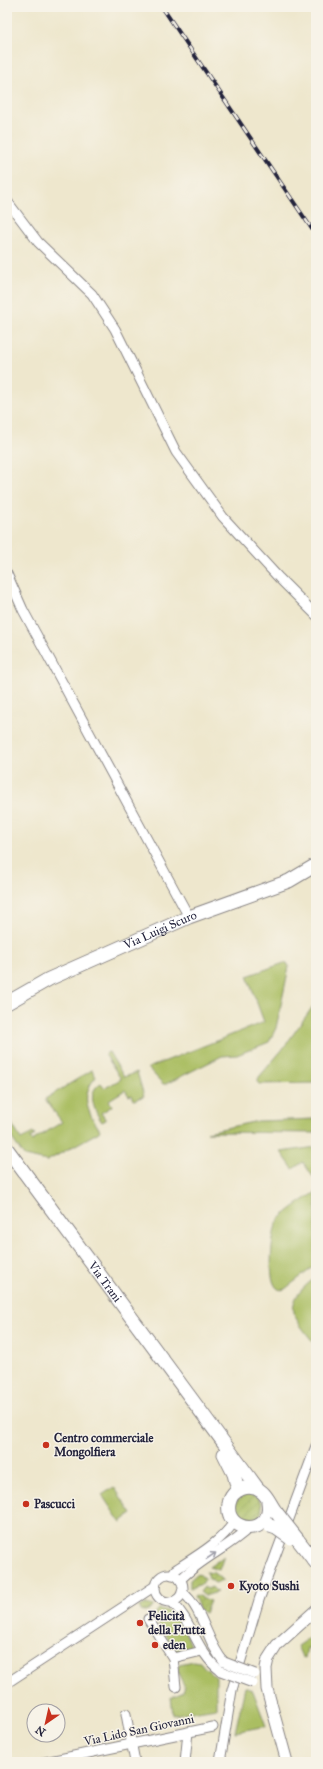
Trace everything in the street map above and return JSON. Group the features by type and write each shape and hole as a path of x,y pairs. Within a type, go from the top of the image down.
{"main road":[{"name":"Via Luigi Scuro","path":"7,1003 49,979 189,917 289,881 316,865"},
{"name":"Via Trani","path":"7,1149 114,1296 258,1489 266,1497 300,1544 316,1563"},
{"name":"Via Trani","path":"204,1415 234,1474 238,1490"},
{"path":"234,1522 229,1513 229,1502 231,1497 238,1490 248,1487 258,1489"},
{"path":"260,1526 272,1507"},
{"name":"Via Trani","path":"234,1522 244,1528 260,1526 276,1528 300,1544"}],"street":[{"path":"7,201 38,242 92,294 115,329 176,452 223,517 279,578 316,615"},
{"path":"7,574 23,610 189,917"},
{"path":"220,1762 232,1690 255,1613 316,1446"},
{"path":"172,1575 175,1570 219,1539 228,1531 234,1522"},
{"path":"180,1580 189,1571 241,1536 260,1526"},
{"path":"7,1683 155,1586 160,1578 164,1576 172,1575 180,1580 182,1592 178,1598 172,1602"},
{"path":"155,1586 155,1590 159,1598 163,1601 172,1602 179,1609 202,1651 221,1671 260,1679"},
{"path":"182,1592 190,1598 217,1654 224,1662 260,1679"},
{"path":"287,1762 260,1679 268,1659 277,1645 316,1610"},
{"path":"148,1619 173,1658 176,1687"},
{"path":"173,1658 202,1651"},
{"path":"126,1714 134,1762"},
{"name":"Via Lido San Giovanni","path":"45,1762 213,1727"},
{"path":"185,1762 188,1732"}],"green space":[{"path":"284,963 288,964 289,967 276,1028 269,1042 237,1055 222,1056 166,1084 163,1084 148,1068 264,1022 247,976"},
{"path":"316,1002 316,1083 259,1084 257,1082 259,1077 282,1050"},
{"path":"109,1052 124,1077 137,1072 144,1096 134,1100 132,1095 129,1096 125,1090 109,1100 112,1106 101,1113 106,1120 102,1122 94,1107 94,1091 101,1083 105,1088 121,1079 105,1054"},
{"path":"92,1070 96,1077 88,1091 87,1104 92,1117 100,1130 99,1132 47,1161 24,1156 7,1131 7,1122 10,1121 21,1139 33,1133 35,1135 30,1138 32,1141 62,1122 45,1099"},
{"path":"316,1119 316,1133 207,1132 258,1121"},
{"path":"316,1147 316,1175 313,1177 303,1162 293,1169 281,1152"},
{"path":"316,1192 316,1265 285,1289 278,1289 274,1284 271,1264 274,1231 276,1225 288,1211"},
{"path":"316,1276 316,1346 298,1322 294,1307 295,1299"},
{"path":"114,1487 132,1514 120,1522 102,1495"},
{"path":"248,1494 258,1498 262,1508 258,1518 248,1522 238,1518 234,1508 238,1498"},
{"path":"224,1556 219,1570 209,1567"},
{"path":"206,1572 214,1573 223,1581 215,1583 208,1578"},
{"path":"198,1573 205,1579 202,1584 190,1588 190,1580"},
{"path":"204,1587 207,1589 212,1587 217,1592 205,1596 200,1592"},
{"path":"196,1595 210,1601 205,1613 200,1610 194,1596"},
{"path":"146,1604 154,1606 151,1609 142,1612 139,1607"},
{"path":"159,1609 169,1612 176,1618 187,1636 191,1648 178,1650 174,1649 159,1626 156,1612"},
{"path":"316,1633 316,1649 307,1648 305,1658 302,1657 297,1646"},
{"path":"194,1661 200,1662 216,1677 216,1708 173,1715 171,1697 182,1693 184,1689 184,1685 178,1673 179,1664"},
{"path":"245,1687 253,1691 266,1726 235,1732"}],"railway":[{"path":"162,7 316,235"}],"place":[{"name":"Centro commerciale Mongolfiera","path":"46,1445"},
{"name":"Pascucci","path":"26,1504"},
{"name":"Kyoto Sushi","path":"231,1586"},
{"name":"Felicità della Frutta","path":"140,1623"},
{"name":"eden","path":"155,1645"}]}
